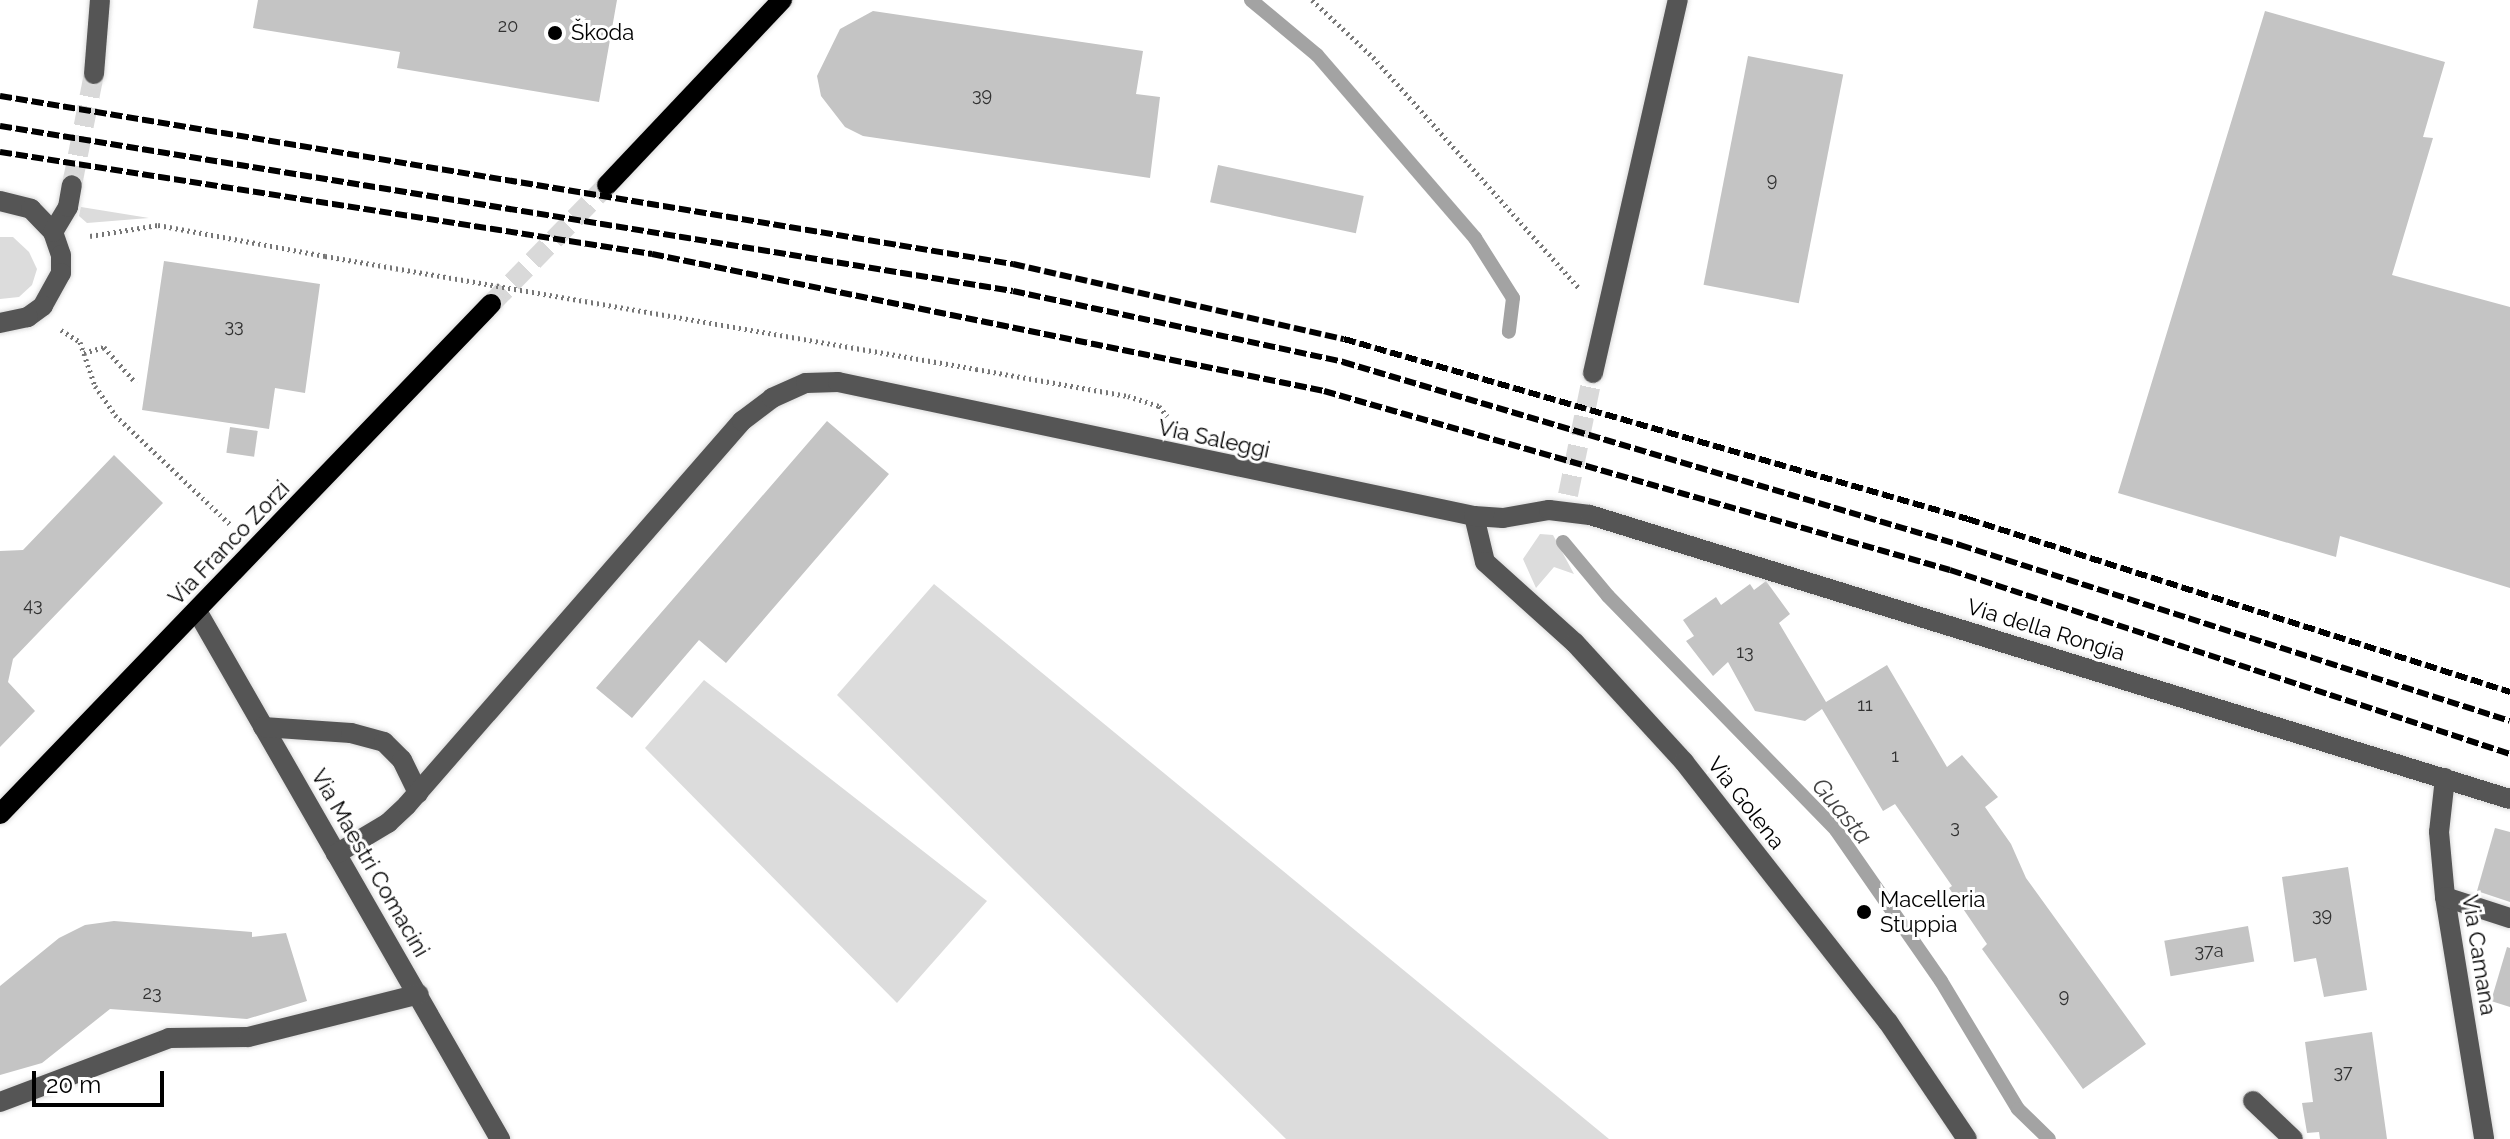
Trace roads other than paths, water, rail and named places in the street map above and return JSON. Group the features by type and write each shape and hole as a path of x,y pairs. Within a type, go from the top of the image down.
{"main road":[{"path":"607,185 782,0"},
{"name":"Via Franco Zorzi","path":"0,814 491,304"}],"street":[{"path":"94,74 100,0"},
{"path":"1593,373 1678,0"},
{"path":"53,232 68,207 72,185"},
{"path":"0,201 31,209 53,232 61,273 40,309 0,323"},
{"name":"Via Saleggi","path":"336,854 388,823 418,793 742,421 772,398 806,383 838,382 1474,516 1567,503"},
{"name":"Via della Rongia","path":"1567,503 2510,799"},
{"name":"Via Golena","path":"1474,516 1485,562 1575,643 1684,762 1888,1022 1967,1139"},
{"name":"Via Maestri Comacini","path":"197,611 419,994 492,1137"},
{"path":"263,727 351,733 384,742 402,760 418,793"},
{"name":"Via Camana","path":"2445,778 2439,832 2445,897 2489,1137"},
{"path":"2445,897 2510,918"},
{"path":"0,1102 169,1038 248,1037 419,994"},
{"path":"2253,1101 2293,1139"}],"waterway":[{"path":"1251,0 1317,55 1475,238 1513,298 1509,332"},
{"name":"Guasta","path":"1563,542 1608,596 1836,830 1941,981 2018,1109 2049,1139"}],"tunnel":[{"path":"72,185 94,74"},
{"path":"491,304 607,185"},
{"path":"1568,495 1593,373"}],"railway":[{"path":"0,96 1013,264 1344,339 1968,519 2510,692"},
{"path":"0,126 1013,291 1343,362 1960,545 2510,721"},
{"path":"0,152 652,254 1324,391 1950,570 2510,754"}],"place":[{"name":"Škoda","path":"555,33"},
{"name":"Macelleria Stuppia","path":"1864,912"}]}
